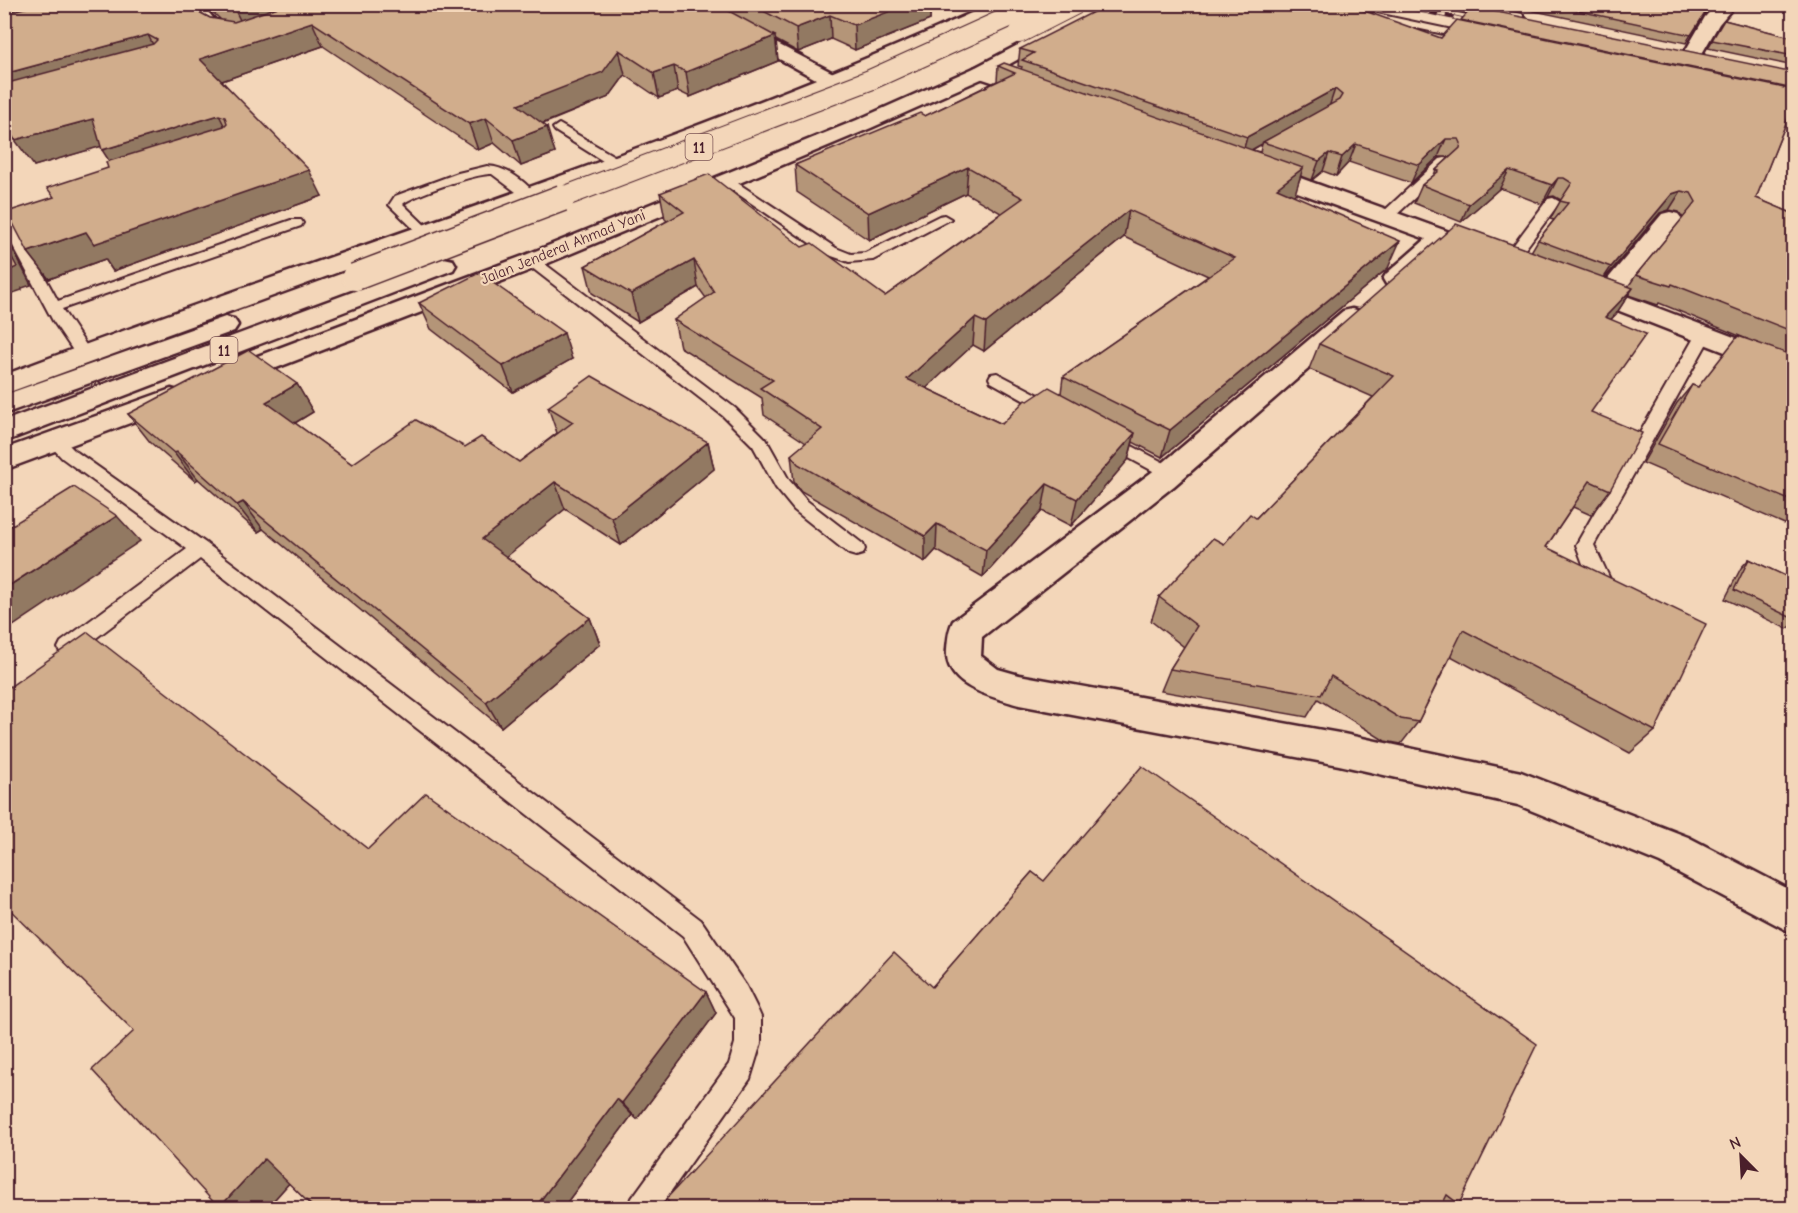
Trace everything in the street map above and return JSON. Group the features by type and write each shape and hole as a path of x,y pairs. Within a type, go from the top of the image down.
{"main road":[{"path":"191,4 208,24 236,38 246,38"},
{"path":"687,4 832,80"},
{"path":"4,385 82,352 616,164 832,80 954,30 1007,4"},
{"name":"Jalan Jenderal Ahmad Yani","path":"4,432 68,396 870,80 1038,4"},
{"path":"792,131 884,94 1004,40 1076,4"},
{"name":"Jalan Jenderal Ahmad Yani","path":"4,460 532,261 864,124 981,72 1110,4"},
{"path":"1453,4 1536,22"},
{"path":"1693,53 1711,21 1728,4"},
{"path":"954,30 989,27 1007,32 1019,39 1021,51"},
{"path":"1671,49 1716,58"},
{"path":"981,72 1060,99"},
{"path":"1238,163 1519,265"},
{"path":"1606,297 1670,219"},
{"path":"1441,238 1170,474 965,631 963,662 987,681 1019,690 1339,749 1521,789 1674,850 1794,914"},
{"name":"Jalan Jenderal Ahmad Yani","path":"4,405 68,396 466,257"},
{"path":"1563,281 1794,370"}],"lane":[{"path":"1312,4 1478,39"},
{"path":"559,128 616,164"},
{"path":"1387,216 1445,162"},
{"path":"425,232 396,205 400,199 477,171 492,169 517,184 529,195"},
{"path":"727,180 831,251 849,258 868,257 944,219"},
{"path":"1519,265 1553,202"},
{"path":"9,216 54,308 82,352"},
{"path":"54,308 296,223"},
{"path":"532,261 729,412 760,443 782,484 800,505 856,549"},
{"path":"1627,605 1602,583 1585,545 1703,336"},
{"path":"997,378 1068,417"},
{"path":"1098,434 1170,474"},
{"path":"56,442 68,454 200,549 692,928 731,985 748,1017 748,1043 741,1070 642,1209"},
{"path":"51,661 200,549"}],"building":[{"path":"41,4 190,4 195,10 210,18 234,22 287,4 716,4 775,36 686,72 674,66 654,73 619,50 603,72 518,105 547,127 513,140 486,118 469,124 312,22 200,59 309,170 94,244 86,232 28,252 7,212 54,197 47,188 108,168 106,162 224,126 227,123 225,117 219,115 102,150 93,119 15,140 4,124 4,84 153,44 157,40 148,35 4,74 4,13"},
{"path":"750,4 909,4 854,25 830,15 796,28"},
{"path":"1109,4 1176,4 1182,7 1186,4 1345,4 1441,38 1457,20 1794,90 1794,103 1756,198 1794,214 1794,332 1672,284 1671,286 1636,275 1696,202 1691,193 1681,191 1672,194 1611,267 1538,240 1568,203 1560,201 1572,183 1564,178 1558,178 1552,185 1509,170 1469,204 1422,185 1439,171 1436,170 1460,148 1459,139 1446,139 1419,165 1356,144 1342,157 1329,153 1319,161 1263,142 1339,100 1342,95 1335,89 1247,137 1022,60 1034,53 1020,49"},
{"path":"1546,4 1711,4 1691,35"},
{"path":"1473,7 1794,73 1794,89 1461,20"},
{"path":"1724,20 1794,38 1794,56 1712,40"},
{"path":"1004,63 1303,168 1277,188 1400,241 1170,430 1063,377 1235,258 1129,210 986,323 975,318 907,379 1002,424 1025,400 1028,401 1049,387 1135,433 1077,499 1047,484 986,550 937,524 925,536 798,464 791,455 822,429 760,388 773,380 674,320 714,292 694,260 631,294 585,266 684,212 660,193 709,174 802,247 812,243 885,296 1023,198 968,167 868,213 795,165 920,113 925,116 1015,73 998,66"},
{"path":"1456,224 1633,288 1605,317 1646,334 1591,412 1642,433 1610,490 1590,481 1546,547 1706,624 1655,731 1463,630 1418,722 1401,719 1331,676 1321,695 1170,669 1197,626 1159,597 1213,538 1224,544 1250,514 1256,518 1394,376 1319,344"},
{"path":"4,243 17,267 4,273"},
{"path":"479,273 564,333 503,366 419,303"},
{"path":"1738,336 1794,356 1794,502 1658,444 1692,385 1698,387"},
{"path":"249,350 297,384 266,402 352,464 416,420 465,447 481,437 519,462 573,422 548,407 592,376 708,442 612,518 555,482 482,539 590,618 486,702 243,502 237,505 177,452 174,453 128,414"},
{"path":"74,487 117,516 4,589 4,530"},
{"path":"1749,559 1794,580 1794,619 1734,590"},
{"path":"88,632 368,849 426,793 706,992 622,1103 617,1099 534,1209 315,1209 264,1159 219,1208 92,1070 134,1031 4,904 4,691"},
{"path":"1142,766 1537,1044 1459,1204 1447,1195 1440,1209 674,1209 666,1199 894,952 932,987 1032,872 1044,881"}],"railway":[{"path":"1391,4 1479,23"}]}
